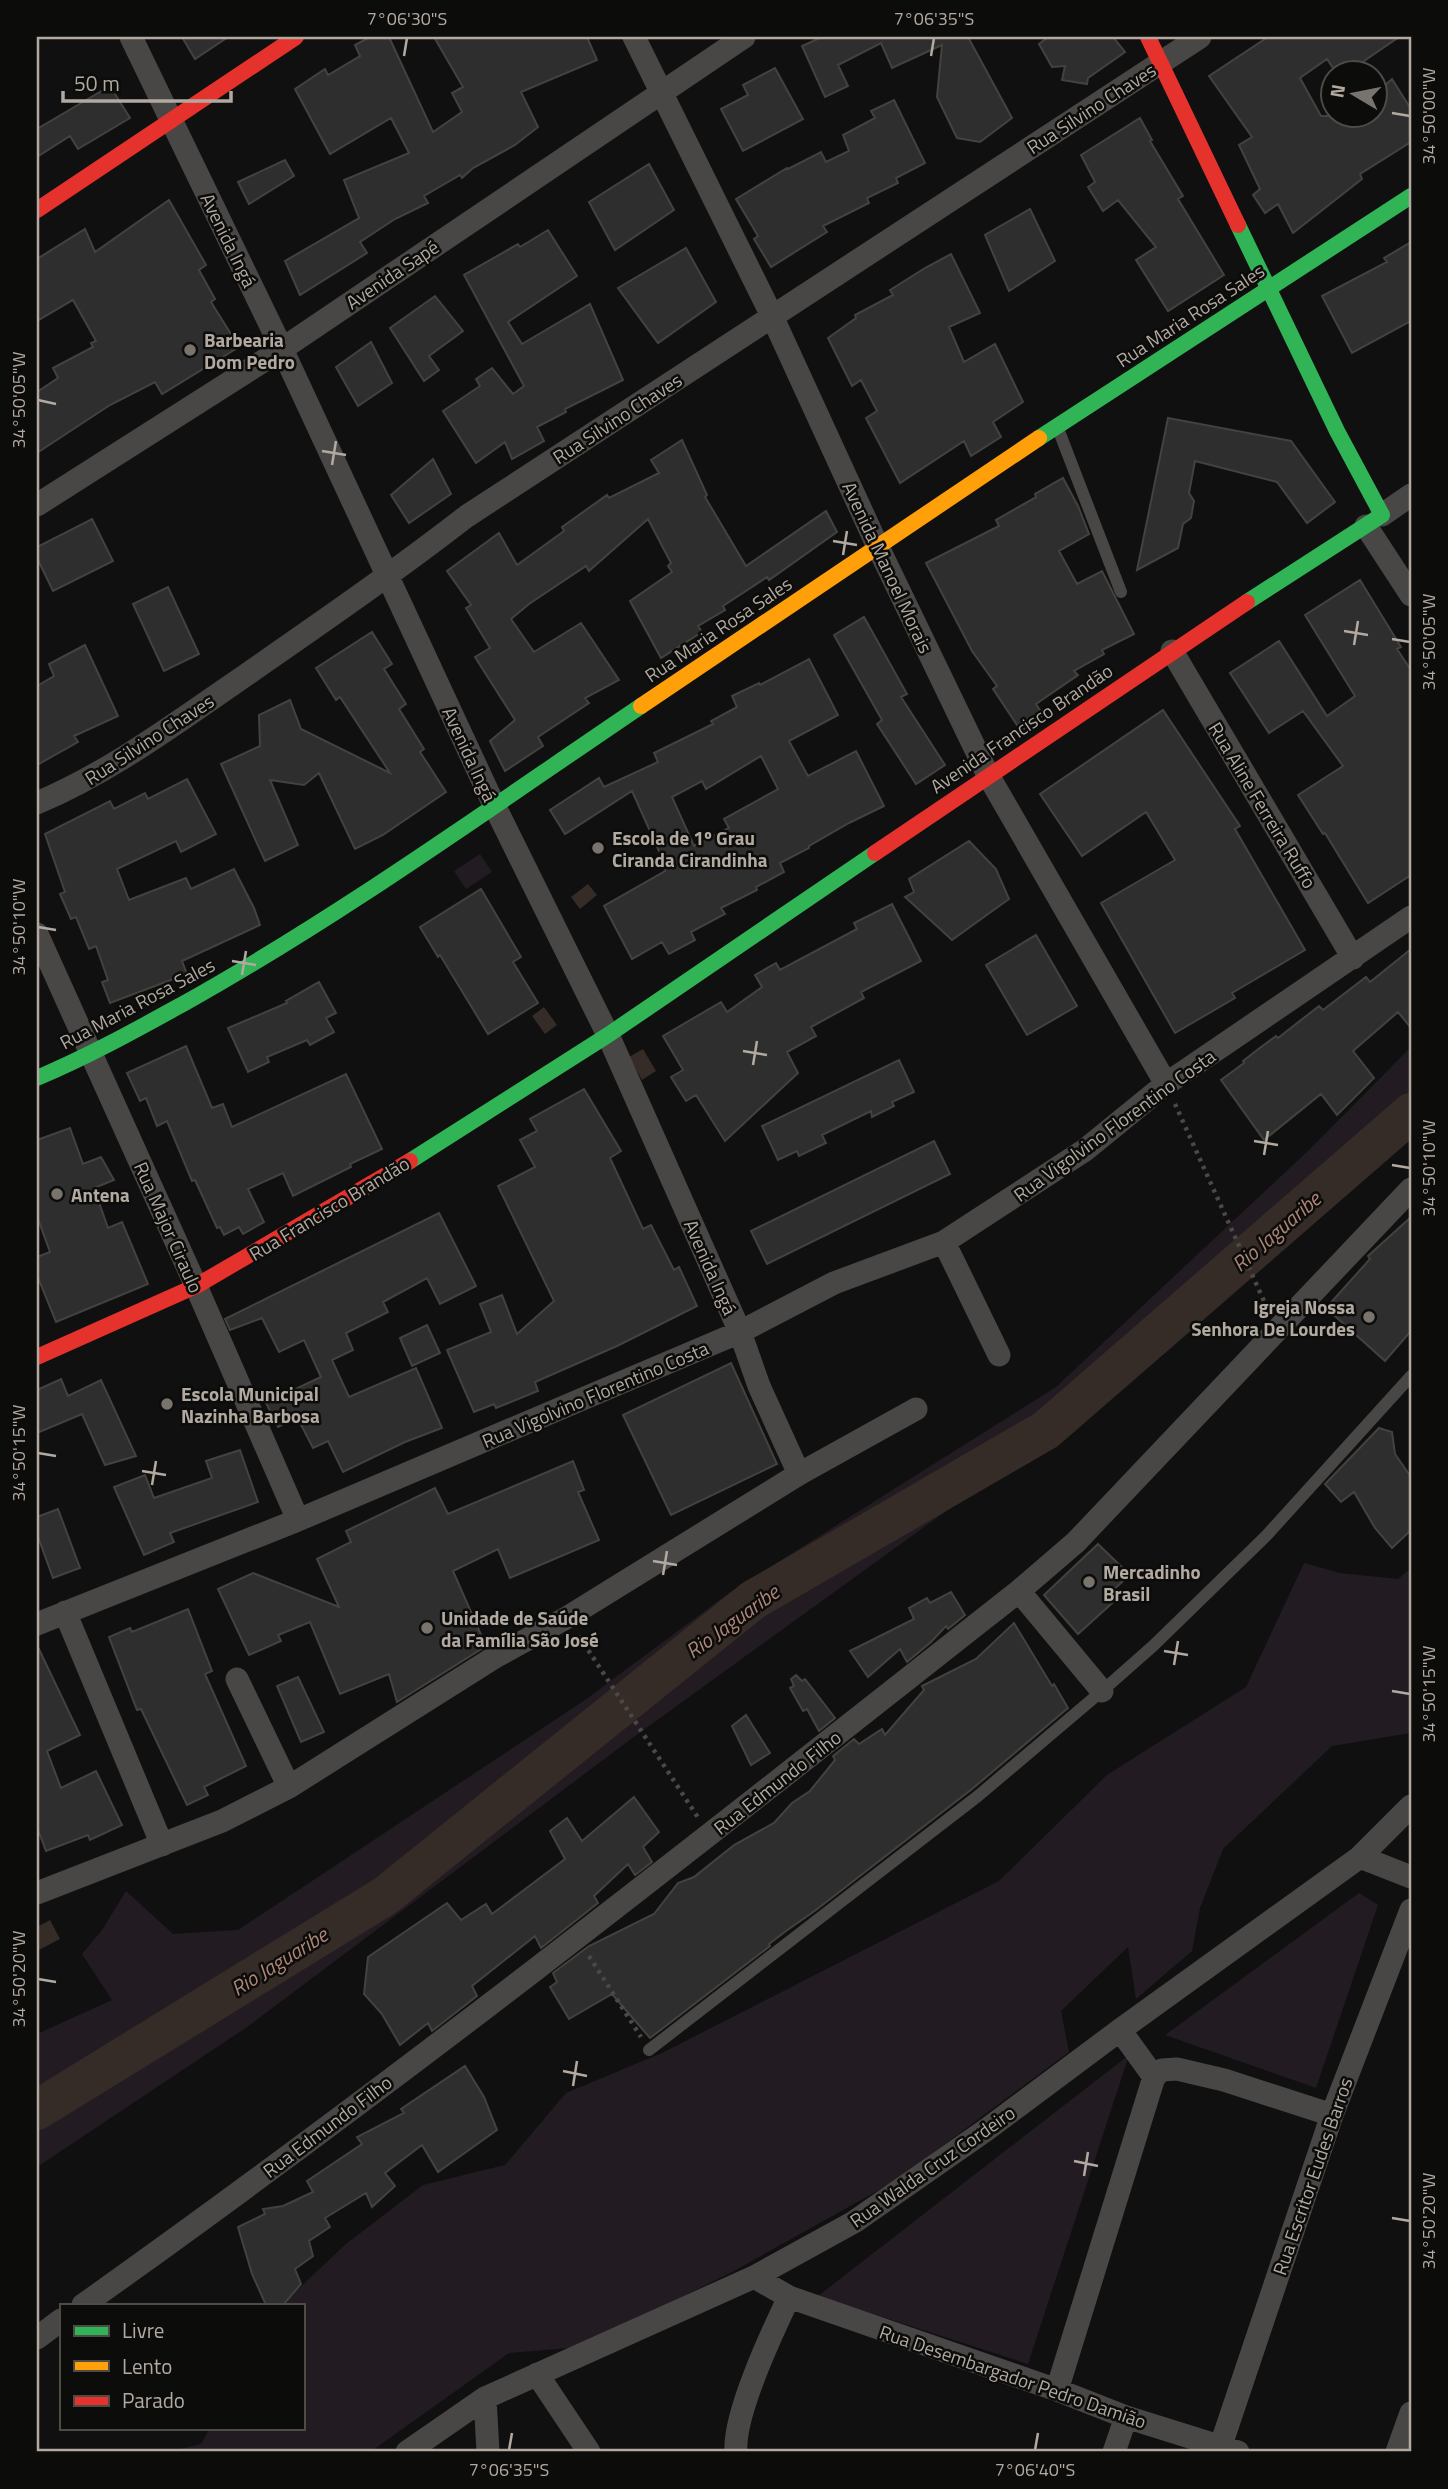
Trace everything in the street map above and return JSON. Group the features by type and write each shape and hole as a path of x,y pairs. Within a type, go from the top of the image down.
{"street":[{"name":"Avenida Ingá","path":"131,37 282,349 494,805 608,1035 740,1332 759,1385 799,1474"},
{"path":"37,210 296,37"},
{"name":"Avenida Manoel Morais","path":"634,37 772,316 878,547 988,775 1166,1084"},
{"name":"Avenida Sapé","path":"37,505 282,349 744,37"},
{"path":"1148,37 1337,430 1373,521 1411,595"},
{"name":"Rua Silvino Chaves","path":"37,803 89,779 137,750 387,578 467,516 1200,37"},
{"name":"Rua Maria Rosa Sales","path":"37,1078 91,1055 251,966 383,882 1057,426 1411,196"},
{"path":"1373,521 1411,495"},
{"name":"Avenida Francisco Brandão","path":"608,1035 1172,651 1373,521"},
{"name":"Rua Aline Ferreira Ruffo","path":"1172,651 1353,958"},
{"name":"Rua Vigolvino Florentino Costa","path":"37,1624 298,1520 740,1332 834,1283 944,1242 1084,1150 1166,1084 1411,917"},
{"name":"Rua Major Ciraulo","path":"37,934 298,1520"},
{"name":"Rua Francisco Brandão","path":"37,1357 196,1286 388,1175 608,1035"},
{"name":"Rua Edmundo Filho","path":"84,2304 198,2223 577,1938 1019,1591 1076,1542 1411,1189"},
{"path":"944,1242 999,1355"},
{"path":"37,1893 222,1821 289,1787 495,1657 568,1617 799,1474 916,1409"},
{"path":"1019,1591 1102,1691"},
{"path":"65,1612 162,1845"},
{"path":"237,1679 289,1787"},
{"name":"Rua Walda Cruz Cordeiro","path":"407,2452 485,2398 754,2277 854,2222 986,2130 1360,1857 1411,1806"},
{"path":"1360,1857 1411,1877"},
{"name":"Rua Escritor Eudes Barros","path":"1229,2449 1332,2115 1411,1910"},
{"path":"1120,2030 1154,2077"},
{"path":"1058,2390 1154,2077 1162,2070 1177,2069 1224,2080 1332,2115"},
{"name":"Rua Desembargador Pedro Damião","path":"754,2277 789,2297 1058,2390 1126,2417 1229,2449"},
{"path":"737,2452 736,2441 745,2406 789,2297"},
{"path":"37,2338 60,2321"},
{"path":"537,2374 589,2452"},
{"path":"485,2398 488,2452"},
{"path":"1397,2452 1411,2413"},
{"path":"1114,2452 1126,2417"}],"lane":[{"path":"1057,426 1121,592"},
{"path":"649,2050 978,1796 1153,1646 1266,1536 1411,1376"}],"path":[{"path":"1166,1084 1263,1297"},
{"path":"568,1617 710,1835"},
{"path":"577,1938 649,2050"}],"shaded area":[{"path":"480,854 492,872 466,889 454,871"},
{"path":"588,884 597,895 580,909 571,897"},
{"path":"544,1007 557,1025 545,1034 532,1016"},
{"path":"1411,1047 1411,1130 1158,1358 631,1739 247,2027 37,2167 37,2034 112,2000 82,1954 102,1930 126,1891 173,1934 238,1930 585,1700 729,1593 1056,1387 1310,1149"},
{"path":"643,1049 656,1071 642,1080 629,1057"},
{"path":"1304,1563 1340,1573 1398,1579 1411,1568 1411,1733 1332,1746 1223,1849 1200,1908 1192,1951 1136,1999 1128,1947 1061,2011 1069,2052 895,2181 734,2271 581,2347 509,2353 370,2452 168,2452 201,2444 209,2430 304,2430 304,2304 282,2304 346,2244 423,2185 505,2165 566,2093 662,2053 999,1881 1107,1775 1246,1687"},
{"path":"1359,1893 1378,1905 1316,2088 1165,2035"},
{"path":"50,1920 60,1939 37,1951 37,1927"},
{"path":"1129,2055 1028,2364 818,2296"}],"building":[{"path":"182,37 228,37 195,59"},
{"path":"370,37 389,37 433,132 462,112 452,93 463,87 434,37 587,37 597,60 521,92 538,127 515,145 473,168 462,178 460,175 424,196 428,203 395,219 360,242 367,253 300,295 285,261 359,218 344,180 409,153 391,118 330,154 295,89 325,69 328,75 360,56 355,45"},
{"path":"822,37 968,37 1012,118 980,142 957,138 937,97 942,45 892,68 881,43 838,65 848,86 825,97 802,46"},
{"path":"1048,37 1113,37 1125,52 1088,78 1087,84 1062,80 1065,66 1052,67 1039,44"},
{"path":"1268,37 1399,37 1365,60 1318,60 1318,65 1300,78 1318,111 1318,130 1388,130 1388,83 1392,79 1411,109 1411,142 1360,174 1362,179 1293,233 1278,204 1265,213 1253,195 1260,189 1239,145 1252,137 1209,76"},
{"path":"775,68 803,119 743,151 721,109 748,95 743,85"},
{"path":"110,86 130,118 78,149 70,136 37,157 37,129"},
{"path":"894,100 925,163 896,178 898,183 867,198 869,203 823,226 827,232 771,267 754,239 758,236 736,199 787,168 821,152 826,162 849,151 843,135 875,118 871,111"},
{"path":"1140,118 1152,140 1150,141 1183,196 1178,199 1224,275 1168,311 1136,260 1156,247 1118,200 1103,211 1088,187 1095,182 1081,155"},
{"path":"285,160 294,176 249,204 238,182"},
{"path":"649,164 674,210 615,250 589,202"},
{"path":"169,200 206,265 199,270 215,299 211,302 239,347 162,394 155,382 110,405 37,453 37,392 58,378 53,368 93,347 91,343 96,341 73,300 37,321 37,259 85,229 95,252"},
{"path":"1030,209 1055,261 1009,291 985,235"},
{"path":"548,230 577,276 508,322 522,344 590,304 623,380 565,409 566,412 537,427 544,441 512,459 505,442 476,463 443,411 480,386 476,379 492,368 513,394 524,386 464,275"},
{"path":"1411,242 1411,321 1352,353 1322,296 1387,262 1384,258"},
{"path":"686,248 716,302 658,343 618,288"},
{"path":"951,254 980,313 949,327 964,362 995,344 1023,402 993,422 1001,437 971,456 964,441 900,483 866,418 877,411 861,380 852,386 828,338 856,318 855,315 893,295 890,290"},
{"path":"435,296 463,331 429,356 439,370 424,381 390,328"},
{"path":"371,342 392,383 358,406 336,367"},
{"path":"1168,418 1291,441 1335,502 1307,523 1277,482 1195,461 1189,493 1194,501 1191,518 1183,524 1178,548 1137,570"},
{"path":"682,440 707,495 705,497 746,566 826,511 837,532 769,580 767,577 723,606 725,610 698,626 702,632 661,658 630,601 672,572 668,566 671,563 648,519 589,571 586,566 529,604 511,619 534,652 581,623 619,680 585,698 589,703 538,737 543,746 505,771 490,741 515,720 475,657 490,648 466,608 471,605 447,571 499,533 517,565 564,531 562,527 607,495 609,498 659,473 651,460"},
{"path":"433,459 451,494 409,523 391,495"},
{"path":"1063,478 1089,534 1059,551 1077,584 1102,571 1134,634 1102,650 1104,654 1074,671 1078,675 1036,704 1043,715 1021,731 993,689 997,686 972,651 926,563 999,526 996,520"},
{"path":"92,519 113,561 53,591 37,558 37,547"},
{"path":"1360,580 1401,647 1397,649 1411,670 1411,875 1368,903 1298,795 1343,766 1303,711 1269,733 1230,673 1279,641 1327,716 1355,696 1305,615"},
{"path":"168,587 199,654 164,671 133,604"},
{"path":"864,617 907,694 901,697 945,765 916,784 877,724 882,720 834,635"},
{"path":"372,632 392,664 384,669 406,704 399,709 424,749 420,752 446,792 383,835 355,849 319,773 304,785 270,780 298,845 265,861 221,764 260,746 259,715 290,700 301,729 390,773 340,697 336,700 316,668"},
{"path":"85,645 118,716 74,736 78,742 37,765 37,686 54,676 49,664"},
{"path":"809,659 838,715 789,741 808,776 856,751 884,806 780,863 784,872 756,887 757,890 721,908 725,914 691,932 695,940 669,954 662,942 632,959 604,906 665,871 661,861 663,860 632,791 565,834 550,810 599,778 604,787 658,762 654,753 713,724 711,721 737,707 732,696 759,683 760,685","holes":["761,756 778,789 724,819 729,828 694,846 672,797 702,781 706,789"]},
{"path":"1163,710 1240,826 1235,829 1305,950 1232,993 1235,998 1175,1033 1101,903 1175,860 1146,812 1082,856 1040,794"},
{"path":"187,779 216,834 181,852 176,841 117,869 129,900 186,878 191,889 234,869 260,925 182,961 187,974 110,1003 102,982 108,980 96,946 89,949 76,917 71,919 60,894 65,892 45,834 110,801 114,809 145,793 148,799"},
{"path":"969,841 996,869 1009,899 952,940 905,897 914,892 909,879"},
{"path":"481,889 521,957 513,962 538,1003 488,1034 420,927"},
{"path":"892,904 921,961 861,992 864,998 811,1027 816,1036 787,1052 798,1073 725,1141 696,1095 686,1101 671,1077 683,1070 663,1036 721,1002 727,1012 762,987 755,975 776,963 780,970 857,929 854,923"},
{"path":"1036,935 1077,1006 1027,1035 986,965"},
{"path":"1411,949 1411,1028 1398,1012 1353,1051 1374,1078 1337,1115 1321,1094 1264,1140 1221,1080 1261,1047 1276,1036 1278,1038 1319,1006 1323,1010 1366,977 1370,982"},
{"path":"319,982 336,1013 326,1018 334,1032 310,1045 307,1040 267,1057 269,1062 248,1072 228,1028 287,1003 286,1001"},
{"path":"186,1046 212,1108 223,1104 232,1127 346,1074 382,1149 293,1196 283,1173 248,1189 264,1222 243,1234 239,1227 224,1235 220,1227 217,1228 195,1180 192,1181 167,1121 157,1126 146,1098 140,1101 127,1073"},
{"path":"899,1060 914,1092 892,1102 894,1106 872,1117 871,1111 822,1135 826,1143 799,1156 797,1151 778,1160 762,1126"},
{"path":"584,1089 621,1151 610,1158 643,1229 651,1225 674,1270 679,1267 697,1306 617,1346 535,1382 538,1391 496,1408 494,1404 474,1412 447,1350 491,1332 480,1304 502,1295 517,1334 554,1301 498,1186 535,1167 520,1140 537,1131 530,1119"},
{"path":"70,1128 83,1164 101,1157 114,1180 94,1188 108,1228 122,1222 148,1284 56,1322 37,1275 37,1257 50,1252 37,1216 37,1140"},
{"path":"934,1141 950,1174 767,1264 751,1231"},
{"path":"439,1213 476,1286 440,1304 427,1278 383,1302 388,1312 346,1333 353,1350 332,1360 349,1397 416,1368 442,1428 405,1442 343,1472 328,1441 313,1448 297,1417 278,1427 266,1403 321,1377 304,1340 279,1352 262,1318 230,1330 225,1319"},
{"path":"1411,1217 1411,1331 1385,1361 1326,1308 1370,1259 1368,1256"},
{"path":"427,1325 440,1353 412,1366 400,1338"},
{"path":"731,1363 777,1464 671,1515 623,1415"},
{"path":"61,1379 68,1396 101,1380 136,1456 105,1465 82,1414 37,1433 37,1390"},
{"path":"1379,1428 1392,1432 1395,1454 1411,1477 1411,1530 1392,1548 1375,1528 1354,1492 1341,1502 1325,1484"},
{"path":"240,1450 258,1502 170,1533 174,1542 144,1555 114,1487 145,1475 154,1498 212,1478 206,1461"},
{"path":"573,1461 584,1490 578,1492 599,1540 510,1578 498,1549 453,1571 486,1646 397,1702 389,1674 340,1694 310,1622 278,1635 281,1641 249,1655 218,1589 253,1573 339,1607 317,1559 351,1542 346,1531 435,1488 448,1514"},
{"path":"58,1509 80,1568 53,1578 37,1534 37,1517"},
{"name":"Mercadinho Brasil","path":"1098,1544 1130,1575 1113,1590 1119,1597 1078,1634 1044,1595"},
{"path":"951,1592 965,1615 948,1629 946,1626 907,1662 900,1649 868,1677 850,1651 914,1619 909,1608 927,1598 930,1603"},
{"path":"188,1609 212,1671 205,1674 246,1766 204,1787 208,1795 187,1805 141,1709 137,1710 109,1637 130,1628 132,1632"},
{"path":"1014,1623 1068,1708 972,1789 650,2038 612,1994 569,2019 550,1987 557,1982 553,1973 589,1946 654,1914 678,1883 694,1877 734,1845 774,1823 792,1803 810,1791 835,1760 833,1756 854,1739 859,1744 882,1729 885,1735 924,1690 922,1686 976,1659"},
{"path":"37,1645 80,1735 47,1751 61,1788 96,1771 122,1825 90,1840 88,1835 46,1851 37,1827"},
{"path":"796,1675 802,1681 805,1679 835,1718 819,1731 807,1709 803,1711 790,1688 794,1686 791,1679"},
{"path":"298,1677 324,1732 301,1742 277,1686"},
{"path":"746,1715 770,1753 751,1765 732,1726"},
{"path":"634,1797 659,1832 643,1847 652,1862 635,1875 628,1864 594,1896 598,1903 541,1948 535,1936 472,1986 477,1996 432,2031 428,2023 400,2045 382,2014 364,1994 368,1957 447,1903 461,1920 486,1904 492,1914 565,1859 550,1831 567,1818 582,1841"},
{"path":"465,2066 484,2097 497,2130 438,2172 422,2145 385,2173 395,2186 372,2207 366,2193 325,2218 330,2227 309,2241 313,2256 295,2269 301,2284 284,2304 266,2304 252,2274 238,2227 265,2214 263,2209 283,2206 313,2192 307,2181 362,2144 357,2137 404,2113 401,2109"}],"waterway":[{"name":"Rio Jaguaribe","path":"37,2110 385,1896 753,1600 1046,1430 1411,1113"}],"traffic: fast":[{"path":"1039,438 1411,196"},
{"path":"1238,225 1337,431 1382,515 1247,602"},
{"path":"37,1078 147,1024 242,970 415,860 641,706"},
{"path":"410,1161 608,1035 875,853"}],"traffic: slow":[{"path":"641,706 1039,438"}],"traffic: jam":[{"path":"37,210 296,37"},
{"path":"1148,37 1238,225"},
{"path":"875,853 1247,602"},
{"path":"37,1357 196,1286 410,1161"}],"place":[{"name":"Barbearia Dom Pedro","path":"190,350"},
{"name":"Escola de 1º Grau Ciranda Cirandinha","path":"598,848"},
{"name":"Antena","path":"57,1194"},
{"name":"Igreja Nossa Senhora De Lourdes","path":"1369,1317"},
{"name":"Escola Municipal Nazinha Barbosa","path":"167,1404"},
{"name":"Mercadinho Brasil","path":"1089,1582"},
{"name":"Unidade de Saúde da Família São José","path":"427,1628"}]}
